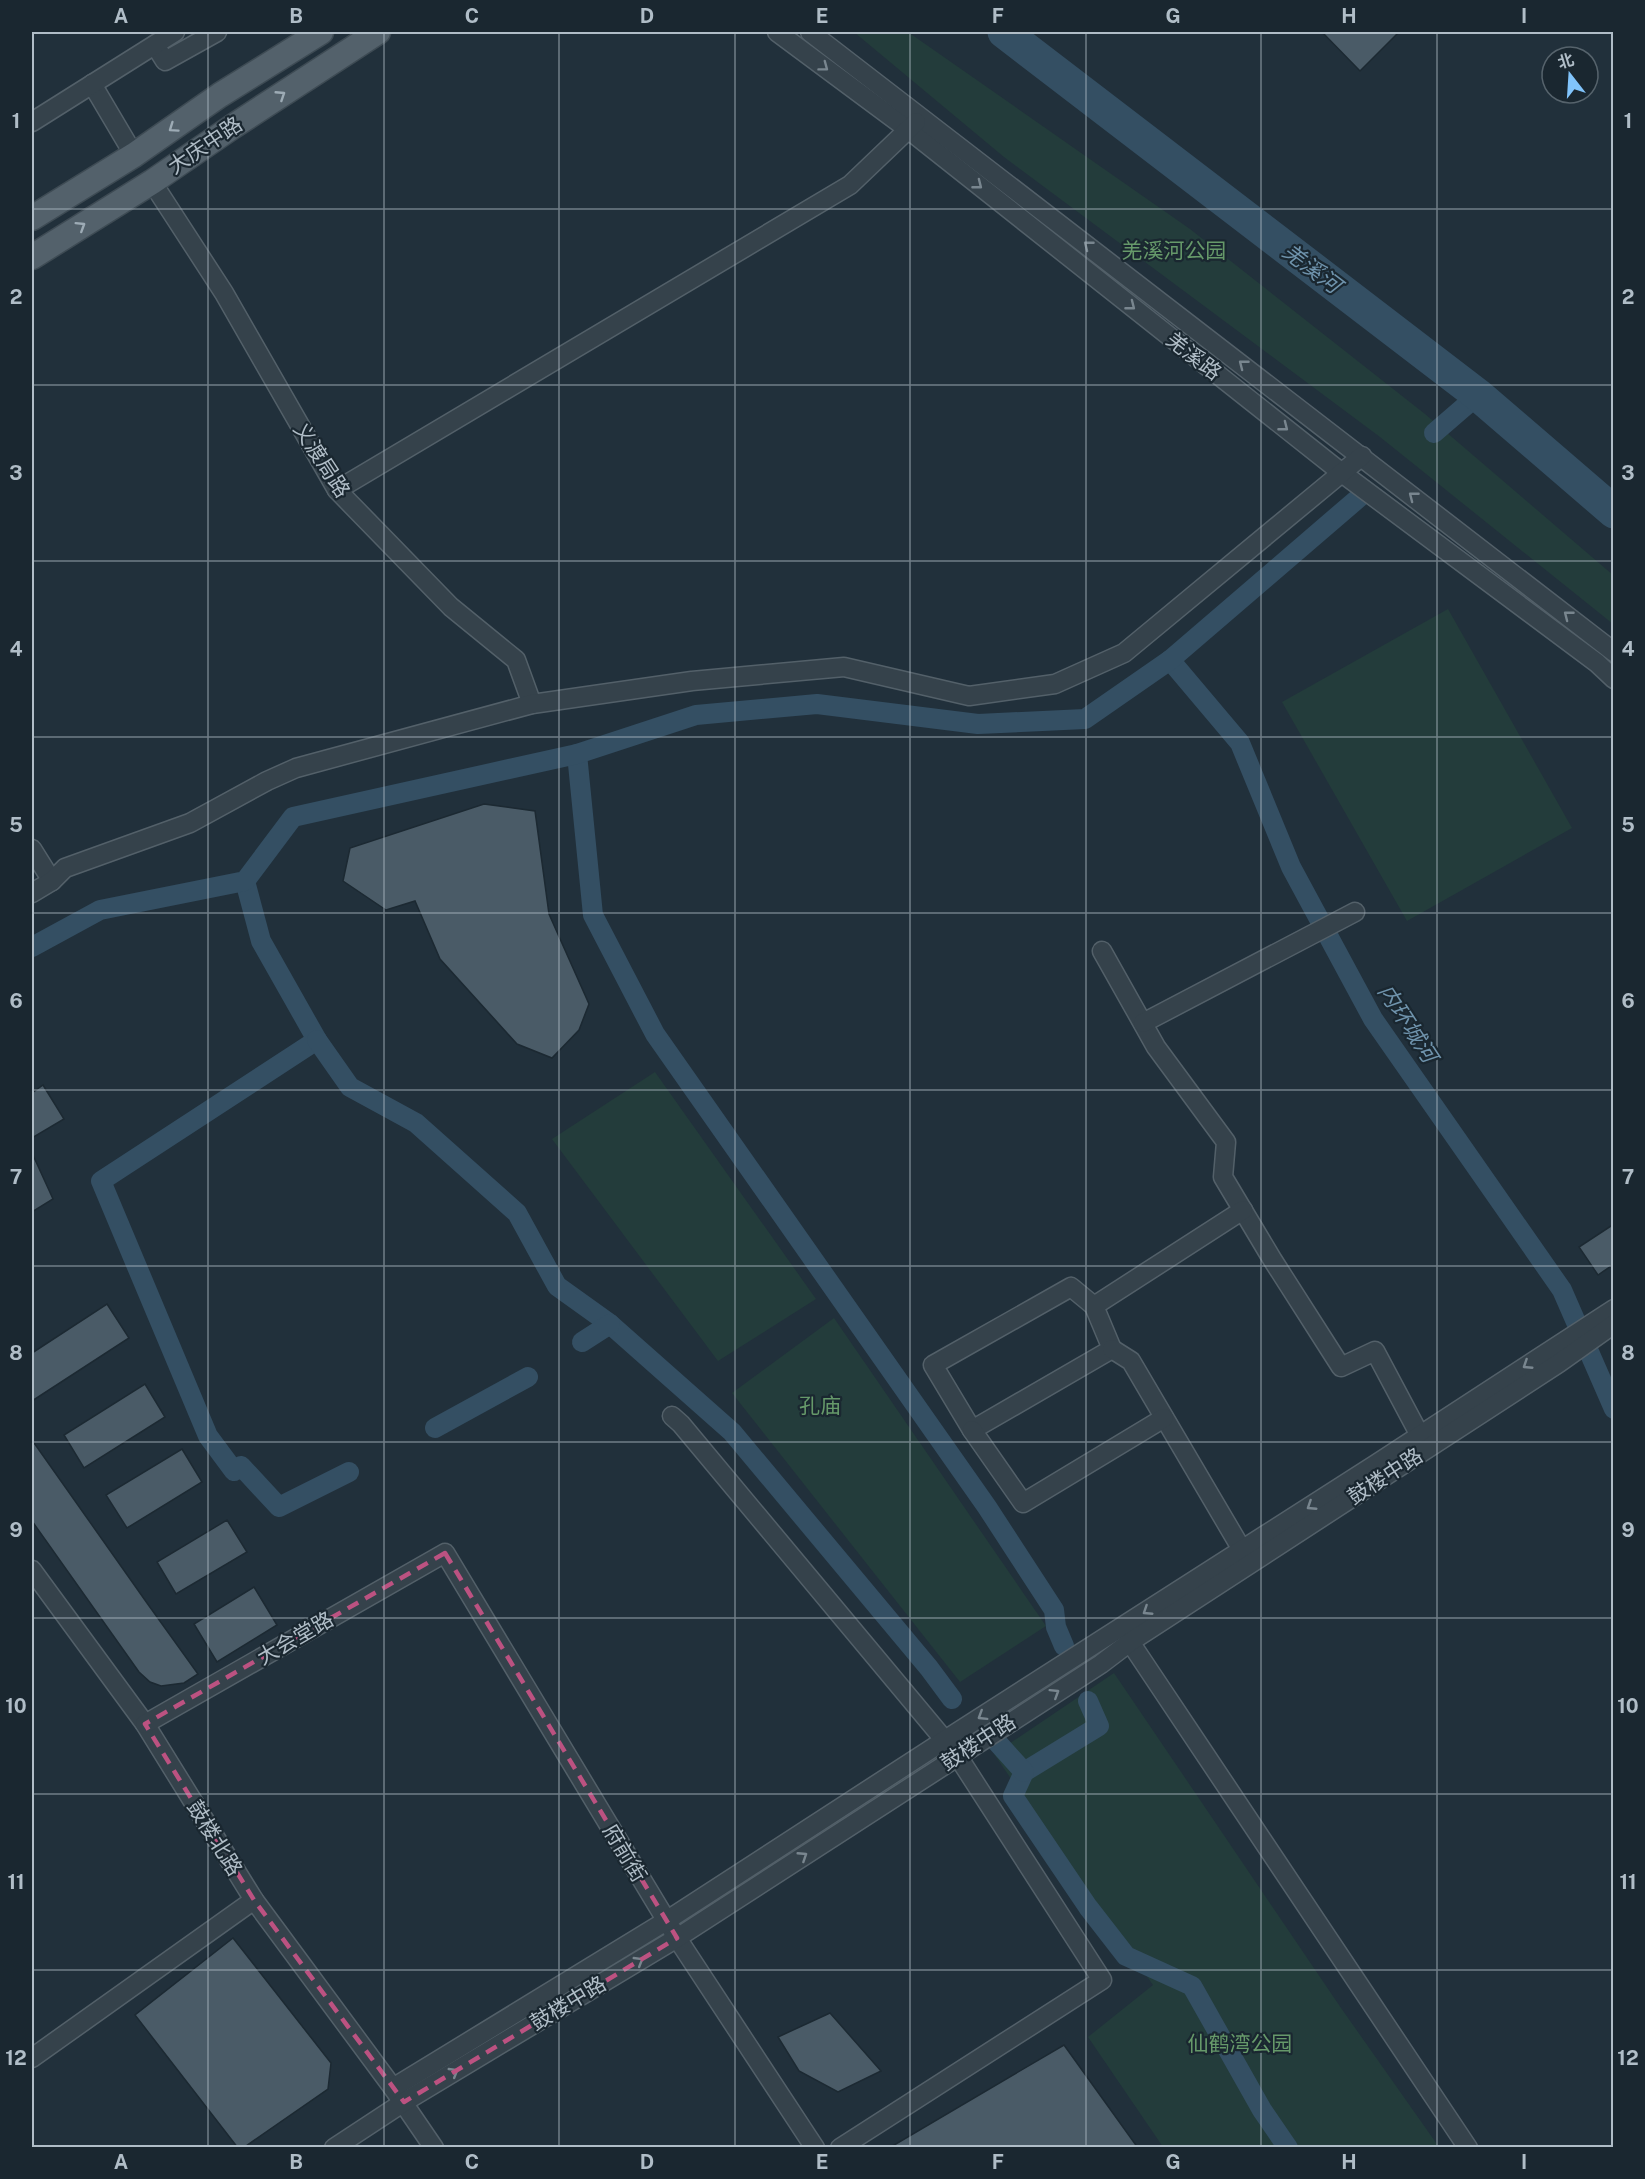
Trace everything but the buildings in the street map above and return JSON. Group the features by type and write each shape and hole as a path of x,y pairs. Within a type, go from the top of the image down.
{"main road":[{"name":"大庆中路","path":"32,218 134,155 220,95 321,32"},
{"name":"大庆中路","path":"32,257 152,182 378,32"}],"street":[{"path":"32,122 175,32"},
{"path":"155,45 165,61 216,32"},
{"name":"羌溪路","path":"777,32 909,130 1342,473 1597,663 1614,679"},
{"name":"羌溪路","path":"810,32 921,115 1614,652"},
{"path":"92,84 134,155"},
{"path":"337,490 850,185 909,130 921,115"},
{"name":"义渡局路","path":"152,182 224,293 337,490 451,607 516,660 531,704"},
{"path":"32,893 52,881 65,868 190,823 267,781 296,768 531,704 692,681 843,667 969,696 1055,684 1124,653 1362,456"},
{"path":"32,849 52,881"},
{"path":"1143,1023 1355,912"},
{"path":"1102,951 1156,1047 1226,1142 1223,1178 1341,1366 1375,1351 1424,1442"},
{"path":"1094,1306 1243,1210"},
{"path":"398,2095 945,1740 1246,1557 1131,1361 1112,1349 1094,1306 1071,1287 933,1365 972,1430 1023,1503 1164,1418"},
{"path":"1586,1335 1614,1309"},
{"name":"鼓楼中路","path":"334,2148 398,2095 677,1938 957,1755 1092,1670 1246,1557 1586,1335 1614,1324"},
{"path":"972,1430 1112,1349"},
{"path":"672,1416 957,1755 1102,1980 840,2148"},
{"name":"大会堂路","path":"145,1724 446,1553"},
{"name":"府前街","path":"446,1553 666,1921 815,2148"},
{"name":"鼓楼北路","path":"32,1570 145,1724 254,1900 398,2095 434,2148"},
{"path":"1130,1642 1468,2148"},
{"path":"32,2058 254,1900"}],"highlighted area":[{"path":"445,1553 677,1938 404,2102 254,1900 145,1724"}],"green space":[{"name":"羌溪河公园","path":"854,32 908,32 1190,229 1425,414 1613,575 1613,624 1380,437 1004,157"},
{"path":"1448,609 1572,828 1407,921 1282,702"},
{"path":"655,1072 816,1299 718,1361 552,1139"},
{"name":"孔庙","path":"834,1318 1046,1626 960,1682 732,1393"},
{"name":"仙鹤湾公园","path":"1114,1673 1341,2008 1439,2147 1163,2147 1088,2037 1153,1985 994,1754"}],"waterway":[{"name":"羌溪河","path":"1004,32 1478,395 1614,512"},
{"path":"1434,433 1478,395"},
{"path":"32,947 100,910 245,881 293,817 577,754 696,715 817,704 978,724 1085,719 1170,660 1362,495"},
{"name":"内环城河","path":"1170,660 1240,743 1291,867 1373,1019 1562,1290 1614,1409"},
{"path":"577,754 593,915 655,1034 987,1507 1054,1610 1056,1627 1064,1646"},
{"path":"245,881 261,941 317,1040 101,1181 208,1436 234,1471 241,1466 279,1507 349,1472"},
{"path":"317,1040 350,1087 416,1123 517,1213 557,1286 610,1324 732,1432 929,1668 952,1699"},
{"path":"582,1342 610,1324"},
{"path":"435,1428 528,1377"},
{"path":"1088,1701 1099,1726 1024,1772 1013,1796 1088,1907 1126,1956 1192,1986 1262,2110 1288,2148"},
{"path":"997,1742 1024,1772"}]}
